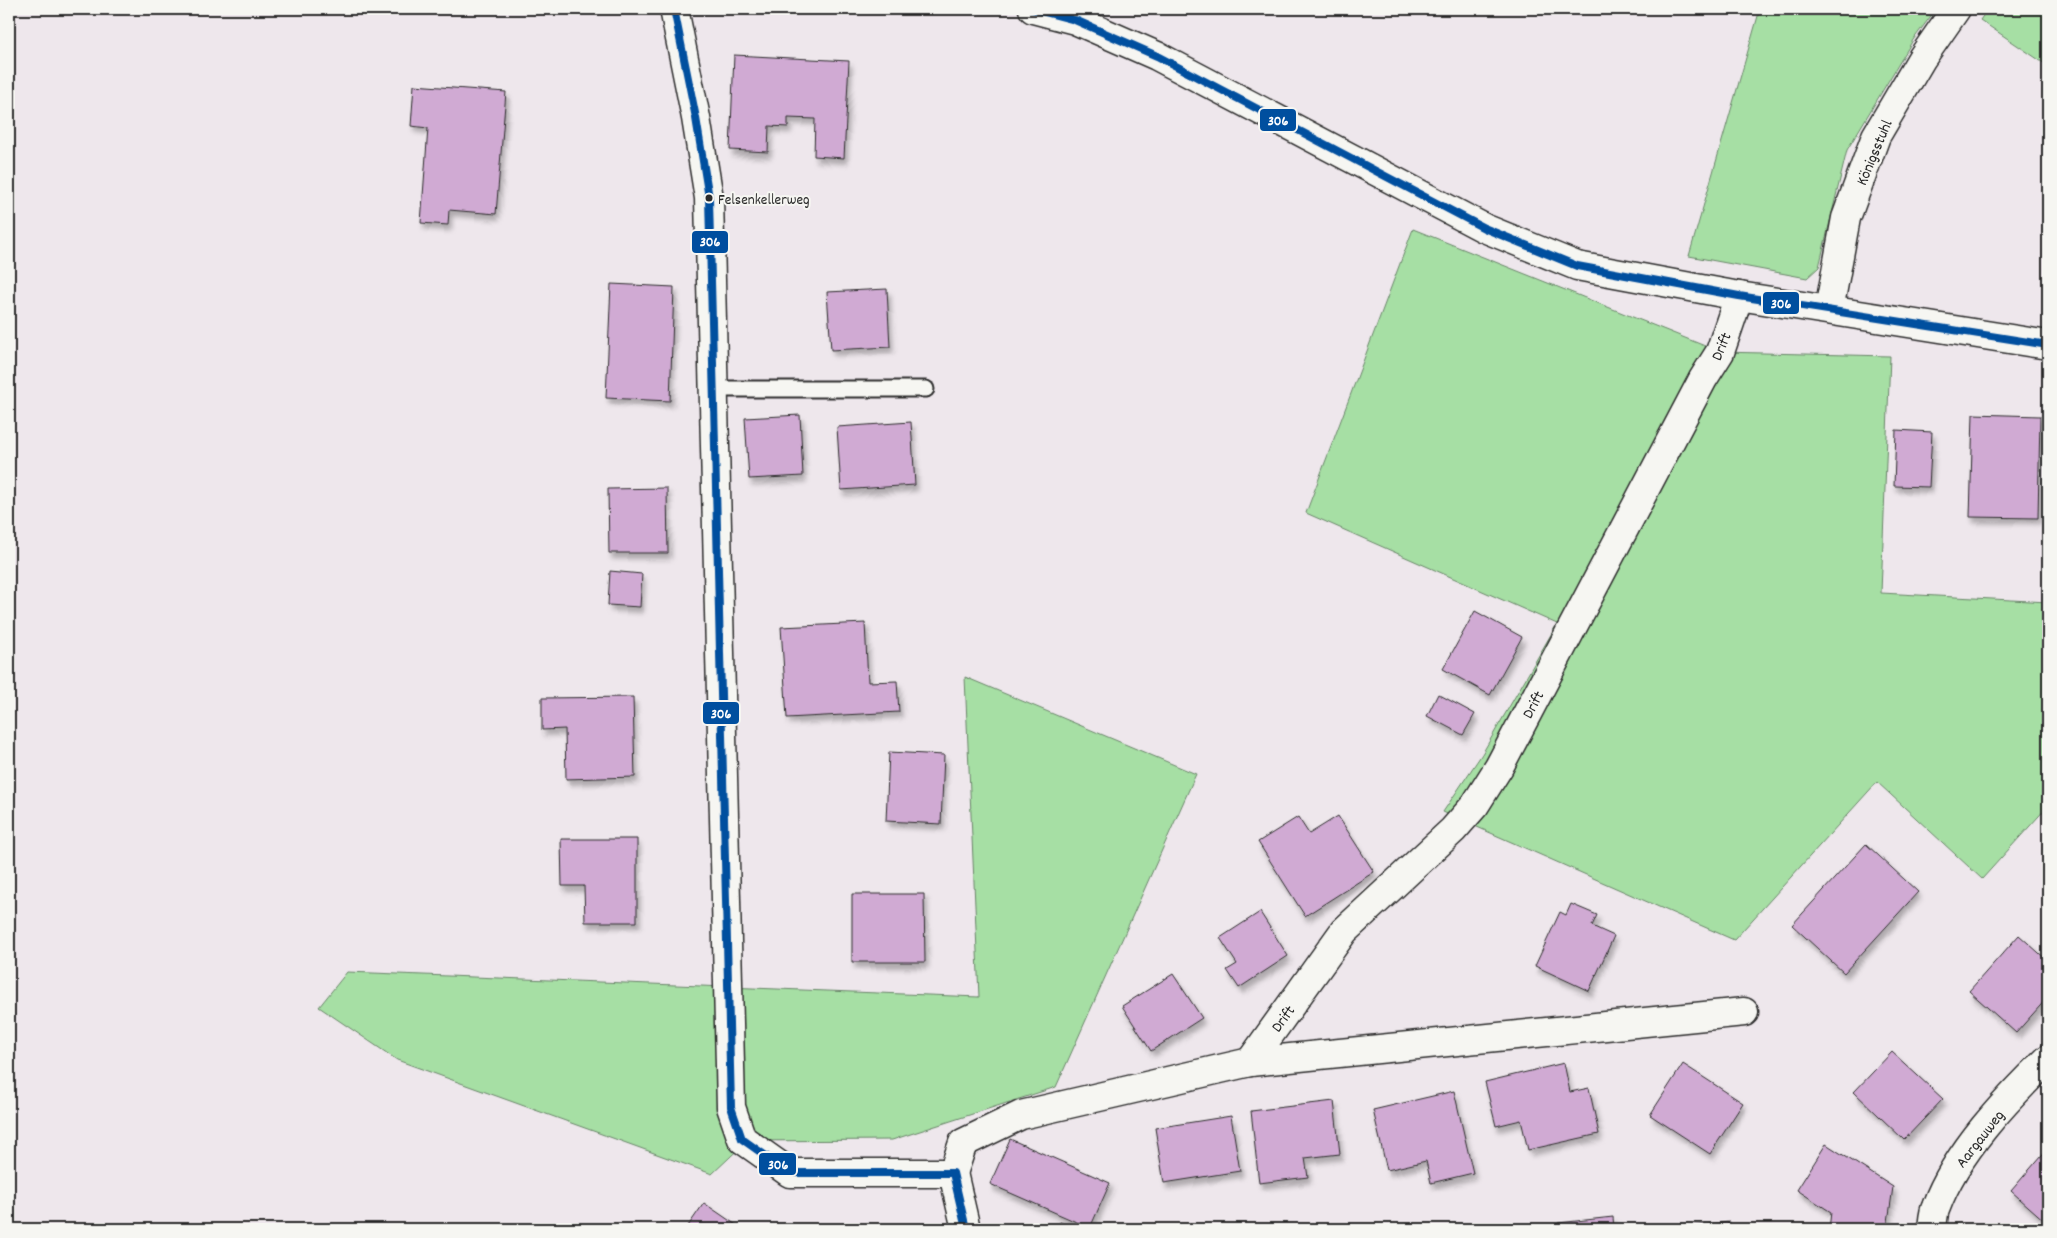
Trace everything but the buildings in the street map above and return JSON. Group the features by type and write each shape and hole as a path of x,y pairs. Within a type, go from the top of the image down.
{"street":[{"path":"674,9 696,118 709,198 731,1107 742,1140 790,1174 953,1173 966,1229"},
{"path":"1033,9 1075,20 1157,56 1484,228 1577,266 1739,296 2048,345"},
{"name":"Königsstuhl","path":"1829,310 1846,218 1876,136 1922,58 1956,9"},
{"name":"Drift","path":"1250,1062 1344,931 1453,830 1480,797 1499,767 1694,397 1720,352 1739,296"},
{"name":"Drift","path":"953,1173 963,1143 1021,1115 1250,1062 1744,1012"},
{"name":"Aargauweg","path":"1932,1229 1935,1208 1958,1161 2019,1087 2048,1059"}],"lane":[{"path":"714,389 926,389"}],"path":[{"path":"862,9 898,10"}],"green space":[{"path":"1760,9 1936,9 1913,40 1847,150 1819,267 1807,278 1689,256"},
{"path":"1988,9 2048,9 2048,66 1980,20"},
{"path":"1413,229 1720,352 1890,356 1881,593 2048,602 2048,806 1982,879 1877,782 1734,940 1443,812 1482,754 1557,624 1306,513"},
{"path":"965,677 1196,774 1056,1087 892,1140 747,1141 712,1174 397,1060 319,1007 347,972 979,997"}],"transit line":[{"name":"306","path":"674,9 696,118 709,198 731,1107 742,1139 790,1173 953,1173 966,1229"},
{"name":"306","path":"1033,9 1075,20 1157,56 1484,228 1577,266 1739,296 2048,345"}],"place":[{"name":"Felsenkellerweg","path":"709,198"}]}
